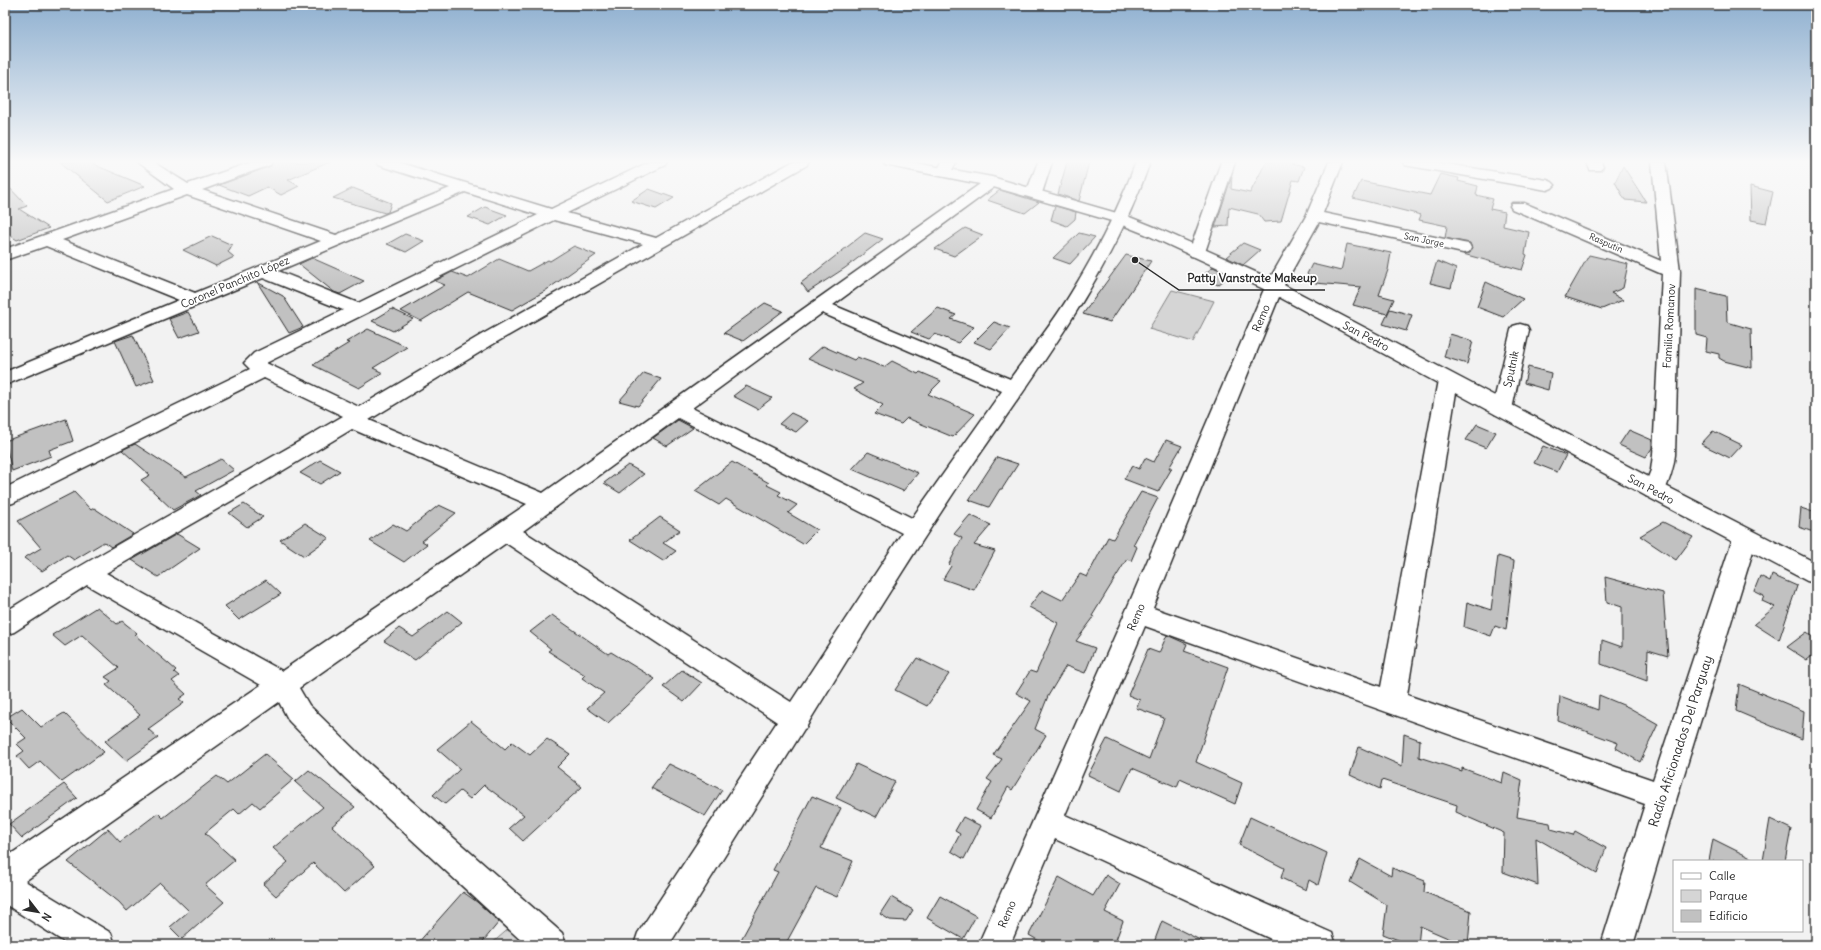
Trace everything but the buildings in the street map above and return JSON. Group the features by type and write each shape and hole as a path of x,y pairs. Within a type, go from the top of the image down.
{"street":[{"path":"5,255 137,206"},
{"path":"235,206 335,240"},
{"name":"Coronel Panchito López","path":"5,378 418,206"},
{"path":"527,206 657,243"},
{"path":"546,503 357,418 264,370 254,363 261,357 567,206"},
{"path":"5,625 86,573 357,418 488,339 723,206"},
{"path":"5,876 546,503 958,206"},
{"name":"San Pedro","path":"1079,206 1121,219 1274,287 1654,490 1816,574"},
{"path":"650,945 796,720 916,530 1079,295 1099,261 1127,206"},
{"path":"1197,252 1213,206"},
{"name":"Remo","path":"994,945 1138,613 1274,287 1318,206"},
{"name":"Rasputin","path":"1519,206 1671,271"},
{"name":"Familia Romanov","path":"1654,490 1662,470 1664,455 1671,271 1664,206"},
{"name":"San Jorge","path":"1314,216 1463,248"},
{"path":"46,240 193,299"},
{"path":"262,271 357,309"},
{"path":"820,306 1015,389"},
{"name":"Sputnik","path":"1502,409 1520,330"},
{"path":"5,497 264,370"},
{"path":"1392,702 1448,380"},
{"path":"676,408 916,530"},
{"path":"506,531 796,720"},
{"name":"Radio Aficionados Del Parguay","path":"1616,945 1745,538"},
{"path":"86,573 282,684 299,713 355,770 550,945"},
{"path":"1138,613 1662,797"},
{"path":"1047,821 1320,945"},
{"path":"5,886 99,945"}],"green space":[{"path":"1172,290 1214,301 1193,342 1149,329"},
{"path":"512,926 527,945 490,945"}],"place":[{"name":"Patty Vanstrate Makeup","path":"1135,260"}]}
